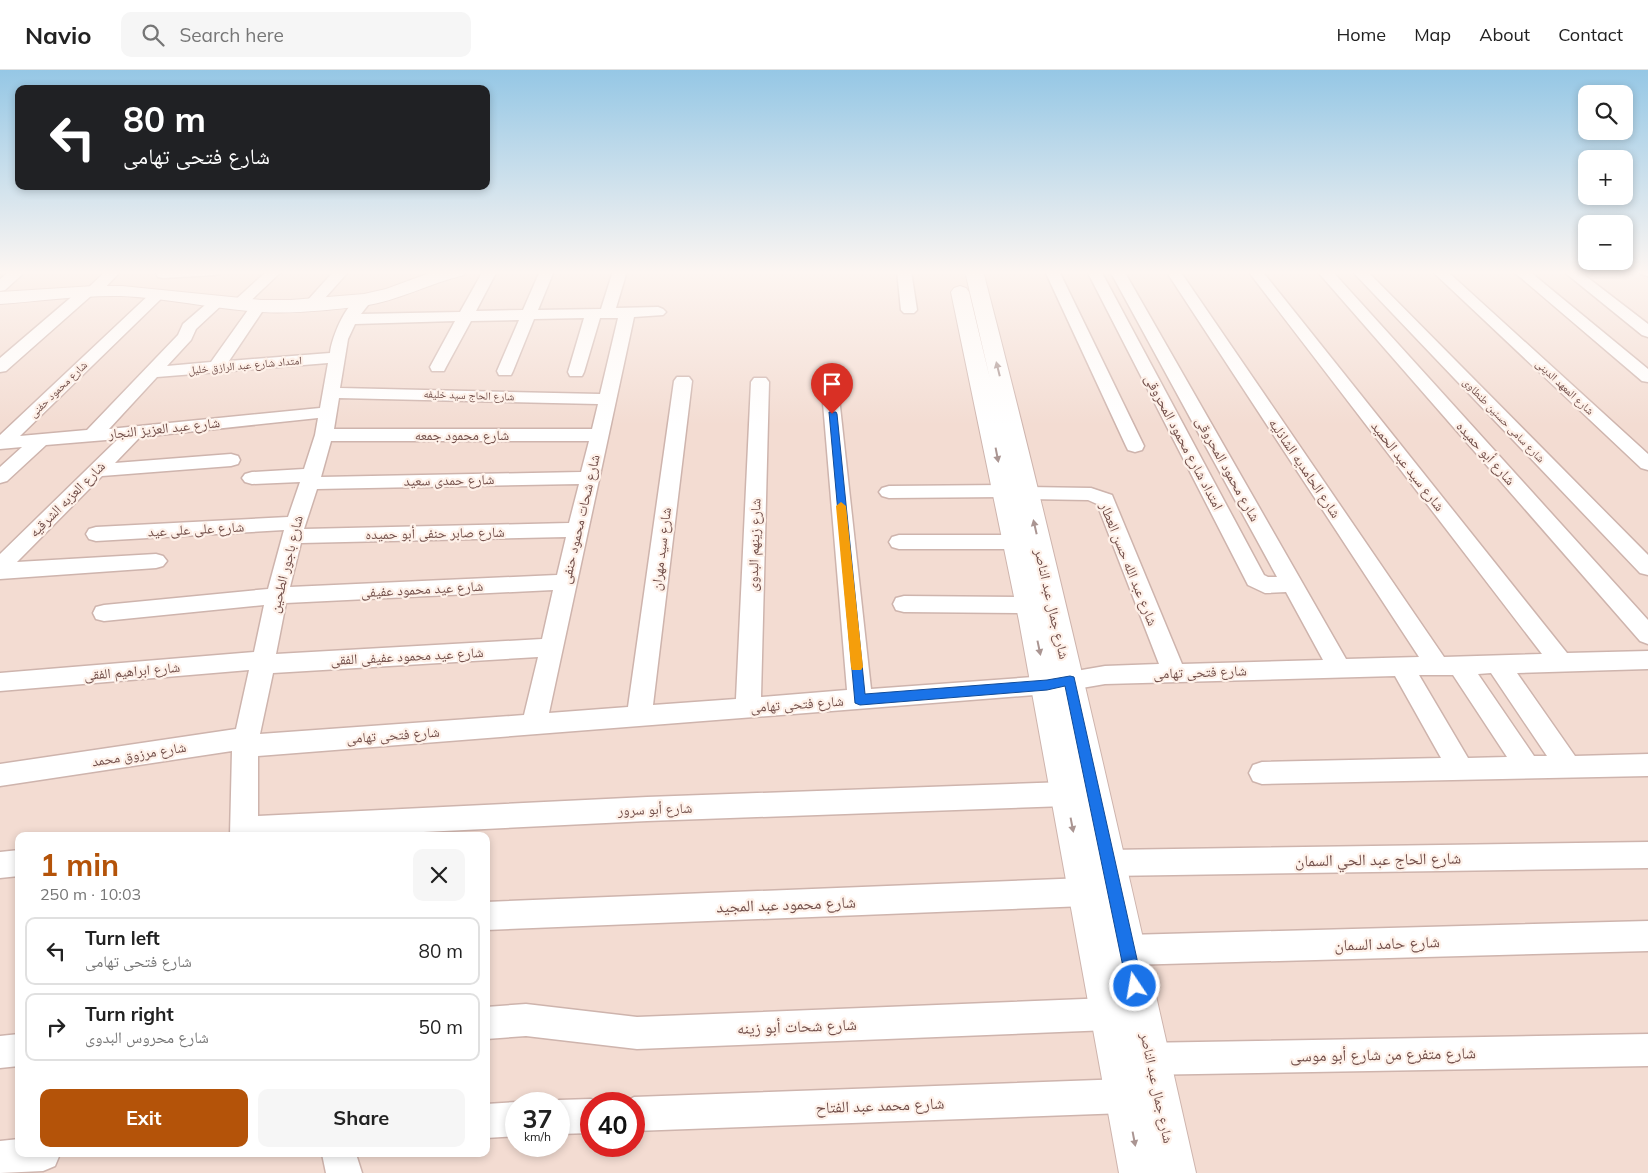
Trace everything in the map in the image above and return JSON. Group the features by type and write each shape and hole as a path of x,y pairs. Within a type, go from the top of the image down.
{"street":[{"path":"0,367 53,322"},
{"name":"شارع محمود حفنى","path":"1,443 122,322"},
{"path":"93,435 185,337 189,327 194,322"},
{"path":"216,367 247,322"},
{"name":"شارع باجور الطحين","path":"244,832 246,742 277,596 294,530 324,434 340,339 347,322"},
{"path":"438,367 462,322"},
{"path":"505,371 525,322"},
{"path":"576,372 604,322"},
{"name":"شارع شحات محمود حنفى","path":"534,724 607,399 609,322"},
{"name":"شارع جمال عبد الناصر","path":"971,322 1000,416"},
{"name":"شارع جمال عبد الناصر","path":"983,322 1000,416 1058,683 1108,863 1175,1173"},
{"path":"1076,322 1135,446"},
{"name":"امتداد شارع محمود المحروقى","path":"1121,322 1256,580 1265,585 1293,584"},
{"name":"شارع محمود المحروقى","path":"1146,322 1339,668"},
{"name":"شارع الحامديه الشاذليه","path":"1209,322 1448,665 1528,768"},
{"name":"شارع سيد عبد الحميد","path":"1295,322 1561,662"},
{"name":"شارع أبو حميده","path":"1370,322 1648,635"},
{"name":"شارع سامى حسنين طنطاوى","path":"1409,322 1648,568"},
{"name":"شارع المعهد الدينى","path":"1495,322 1648,464"},
{"path":"1582,322 1648,377"},
{"path":"1636,322 1648,332"},
{"name":"امتداد شارع عبد الرازق خليل","path":"152,372 338,358"},
{"path":"829,379 860,700"},
{"name":"شارع سيد مهران","path":"639,716 683,381"},
{"name":"شارع زينهم البدوى","path":"748,708 760,382"},
{"name":"شارع الحاج سيد خليفه","path":"330,402 607,399"},
{"name":"شارع عبد العزيز النجار","path":"1,443 135,432 330,402"},
{"name":"شارع العزبه الشرقيه","path":"0,566 135,432"},
{"name":"شارع محمود جمعه","path":"324,434 599,435"},
{"path":"0,477 42,439"},
{"path":"97,470 231,460"},
{"name":"شارع حمدى سعيد","path":"252,478 590,478"},
{"name":"شارع عبد الله حسن العطار","path":"889,492 1091,494 1105,500 1174,673"},
{"name":"شارع جمال عبد الناصر","path":"1016,492 1016,542 1029,605 1058,683 1066,794 1140,1173"},
{"name":"شارع صابر حنفى أبو حميده","path":"294,530 577,530"},
{"name":"شارع على على عيد","path":"96,534 294,530"},
{"path":"899,542 1016,542"},
{"path":"0,571 156,560"},
{"name":"شارع عيد محمود عفيفى","path":"104,614 277,596 566,582"},
{"path":"904,604 1029,605"},
{"name":"شارع عيد محمود عفيفى الفقى","path":"263,662 551,647"},
{"name":"شارع فتحى تهامى","path":"246,742 534,724 860,700 1058,683 1105,675 1648,660"},
{"name":"شارع ابراهيم الفقى","path":"0,682 263,662"},
{"path":"1496,664 1569,766"},
{"path":"1401,666 1461,769"},
{"name":"شارع مرزوق محمد","path":"0,774 246,742"},
{"path":"1262,773 1648,765"},
{"name":"شارع أبو سرور","path":"244,832 647,808 1066,794"},
{"name":"شارع الحاج عبد الحي السمان","path":"1108,863 1648,856"},
{"path":"0,865 15,863"},
{"name":"شارع محمود عبد المجيد","path":"490,916 1085,892"},
{"name":"شارع حامد السمان","path":"1127,950 1648,936"},
{"name":"شارع شحات أبو زينه","path":"490,1023 526,1020 637,1033 1109,1014"},
{"path":"0,1052 15,1050"},
{"name":"شارع متفرع من شارع أبو موسى","path":"1118,1059 1648,1050"},
{"name":"شارع محمد عبد الفتاح","path":"645,1114 1125,1096"},
{"path":"490,1122 505,1120"},
{"path":"0,1158 15,1157"},
{"path":"339,1157 344,1173"}],"shaded area":[{"path":"0,322 1648,322 1648,1173 0,1173"}],"slow traffic":[{"path":"841,506 857,667"}],"route":[{"path":"832,414 860,700 1047,685 1070,681 1135,986"}]}
